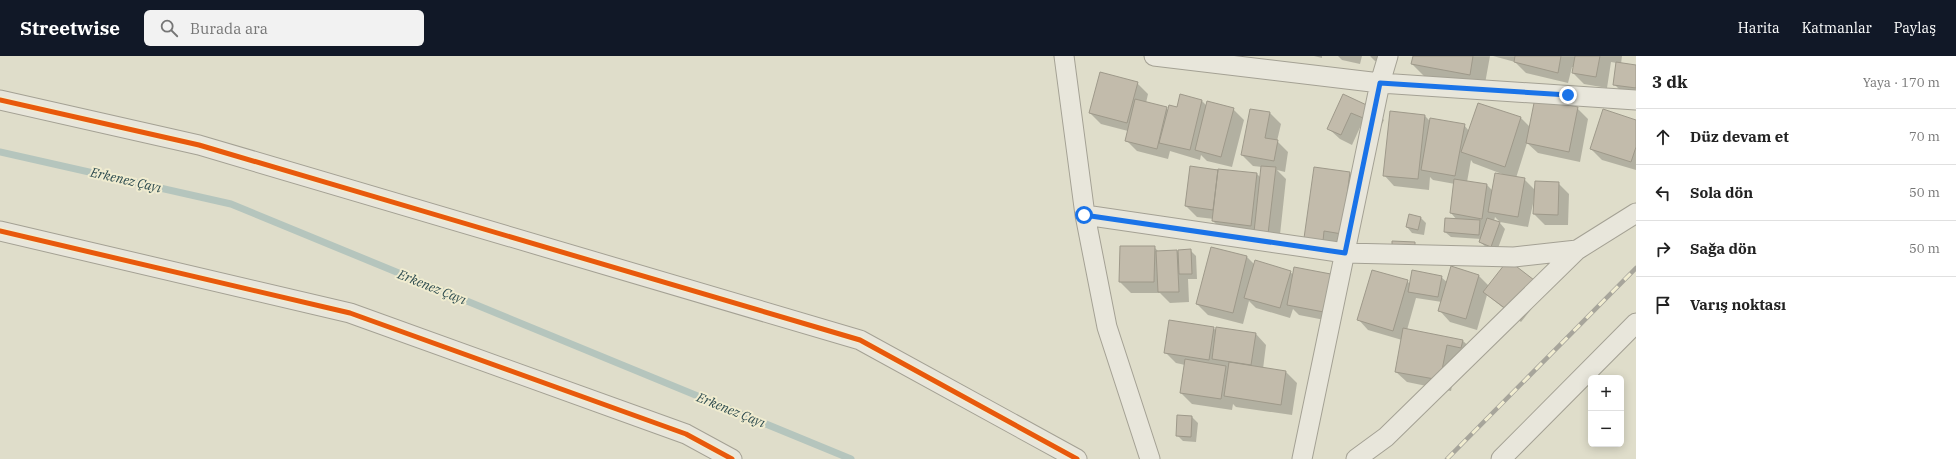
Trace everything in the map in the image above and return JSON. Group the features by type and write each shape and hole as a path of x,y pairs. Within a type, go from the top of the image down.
{"street":[{"path":"1064,56 1084,215 1107,327 1150,459"},
{"path":"1154,56 1380,83 1636,100"},
{"path":"1302,459 1380,83 1388,56"},
{"path":"0,100 199,145 860,340 1077,459"},
{"path":"1356,459 1386,437 1577,250 1636,213"},
{"path":"1084,215 1345,253 1514,257 1577,250"},
{"path":"0,231 350,313 686,434 732,459"},
{"path":"1501,459 1636,323"}],"building":[{"path":"1413,56 1473,56 1470,75 1411,64"},
{"path":"1515,56 1561,56 1558,73 1514,62"},
{"path":"1575,56 1600,56 1596,77 1572,73"},
{"path":"1616,62 1636,65 1636,88 1613,85"},
{"path":"1100,72 1138,82 1127,123 1089,113"},
{"path":"1180,94 1202,100 1190,150 1159,143 1169,105 1177,107"},
{"path":"1343,94 1373,108 1368,120 1351,113 1341,135 1327,129"},
{"path":"1535,98 1578,107 1569,152 1526,143"},
{"path":"1135,99 1167,107 1157,149 1125,141"},
{"path":"1207,101 1234,108 1221,157 1195,150"},
{"path":"1478,103 1521,117 1505,167 1461,152"},
{"path":"1250,109 1270,112 1265,138 1278,140 1274,161 1241,155"},
{"path":"1603,109 1636,120 1636,147 1631,162 1590,149"},
{"path":"1390,111 1425,115 1418,179 1383,176"},
{"path":"1430,118 1465,124 1455,176 1421,170"},
{"path":"1190,166 1218,170 1213,210 1185,206"},
{"path":"1261,166 1276,167 1268,234 1254,232"},
{"path":"1314,167 1350,172 1342,234 1324,231 1323,241 1304,238"},
{"path":"1218,169 1257,173 1251,226 1212,221"},
{"path":"1495,173 1525,178 1518,217 1488,212"},
{"path":"1454,179 1487,184 1482,219 1450,213"},
{"path":"1535,181 1559,182 1558,215 1533,214"},
{"path":"1409,214 1421,217 1418,230 1406,227"},
{"path":"1445,218 1480,220 1479,235 1444,232"},
{"path":"1487,218 1500,222 1491,247 1479,242"},
{"path":"1392,241 1415,242 1415,255 1392,255"},
{"path":"1120,246 1155,246 1154,282 1119,282"},
{"path":"1211,247 1247,256 1233,313 1196,304"},
{"path":"1191,249 1192,274 1179,274 1178,250"},
{"path":"1177,250 1179,292 1158,292 1156,251"},
{"path":"1255,260 1291,271 1280,308 1244,298"},
{"path":"1508,260 1534,280 1510,312 1483,292"},
{"path":"1451,266 1479,275 1466,319 1438,311"},
{"path":"1294,267 1336,275 1329,313 1287,305"},
{"path":"1372,270 1408,280 1393,331 1357,320"},
{"path":"1412,270 1442,276 1438,297 1408,292"},
{"path":"1169,320 1214,327 1209,360 1164,353"},
{"path":"1216,327 1256,333 1251,365 1212,359"},
{"path":"1403,328 1463,340 1461,348 1447,345 1440,380 1395,372"},
{"path":"1185,359 1226,366 1221,399 1180,393"},
{"path":"1229,362 1286,371 1281,405 1224,396"},
{"path":"1177,415 1192,416 1191,437 1176,436"}],"waterway":[{"name":"Erkenez Çayı","path":"0,152 231,204 851,459"}],"railway":[{"path":"1447,459 1636,268"}],"cycle path":[{"path":"0,100 199,145 860,340 1077,459"},
{"path":"0,231 350,313 686,434 732,459"}],"route":[{"path":"1084,215 1345,253 1380,83 1568,95"}]}
